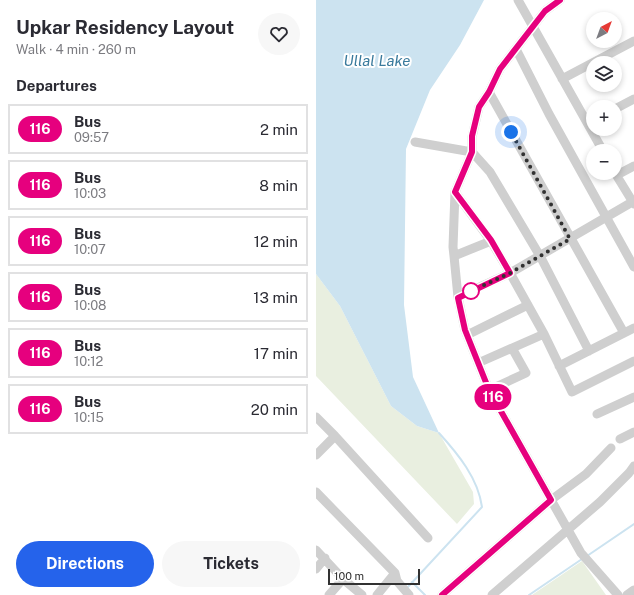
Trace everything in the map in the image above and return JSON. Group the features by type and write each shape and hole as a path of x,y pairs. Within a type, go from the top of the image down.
{"street":[{"path":"518,0 562,78 586,117"},
{"path":"560,0 545,11 500,69 489,92 479,107 472,136 472,152 455,192 453,247 458,298 467,335 489,390 581,553 618,595"},
{"path":"562,78 634,41"},
{"path":"516,48 549,114 634,267"},
{"path":"489,92 624,333"},
{"path":"622,105 634,99"},
{"path":"415,142 472,152 490,172 540,256 589,351"},
{"path":"622,171 634,166"},
{"path":"458,298 510,273 634,202 620,180"},
{"path":"455,192 491,240 544,334 572,392 634,361"},
{"path":"454,256 491,240"},
{"path":"467,335 528,305"},
{"path":"559,366 634,328"},
{"path":"478,363 544,334"},
{"path":"489,390 526,374 512,348"},
{"path":"597,414 634,397"},
{"path":"316,417 428,538"},
{"path":"620,439 634,432"},
{"path":"316,455 335,436"},
{"path":"442,595 551,500 586,474 611,448"},
{"path":"492,595 567,529 577,522 624,479 634,466"},
{"path":"316,492 396,572 397,581 409,595"},
{"path":"316,550 343,579 362,595"},
{"path":"316,569 325,558"},
{"path":"377,595 396,572"},
{"path":"329,595 343,579"},
{"path":"627,595 634,590"}],"green space":[{"path":"316,274 340,306 391,406 417,426 439,433 473,492 474,504 457,524 316,376"},
{"path":"582,561 606,595 532,595"}],"water":[{"name":"Ullal Lake","path":"316,0 484,0 460,45 430,90 406,149 404,305 413,377 439,433 417,426 391,406 340,306 316,274"}],"waterway":[{"path":"407,588 482,507 480,496 472,476 460,458 439,433"},
{"path":"587,556 634,524"},
{"path":"529,595 582,559"},
{"path":"412,582 425,595"}],"bus line":[{"name":"116","path":"442,595 551,500 489,390 465,330 458,298 510,273 491,240 455,192 472,152 472,136 479,107 489,92 500,69 545,11 560,0"}],"route":[{"path":"471,291 510,273 570,239 511,132"}]}
